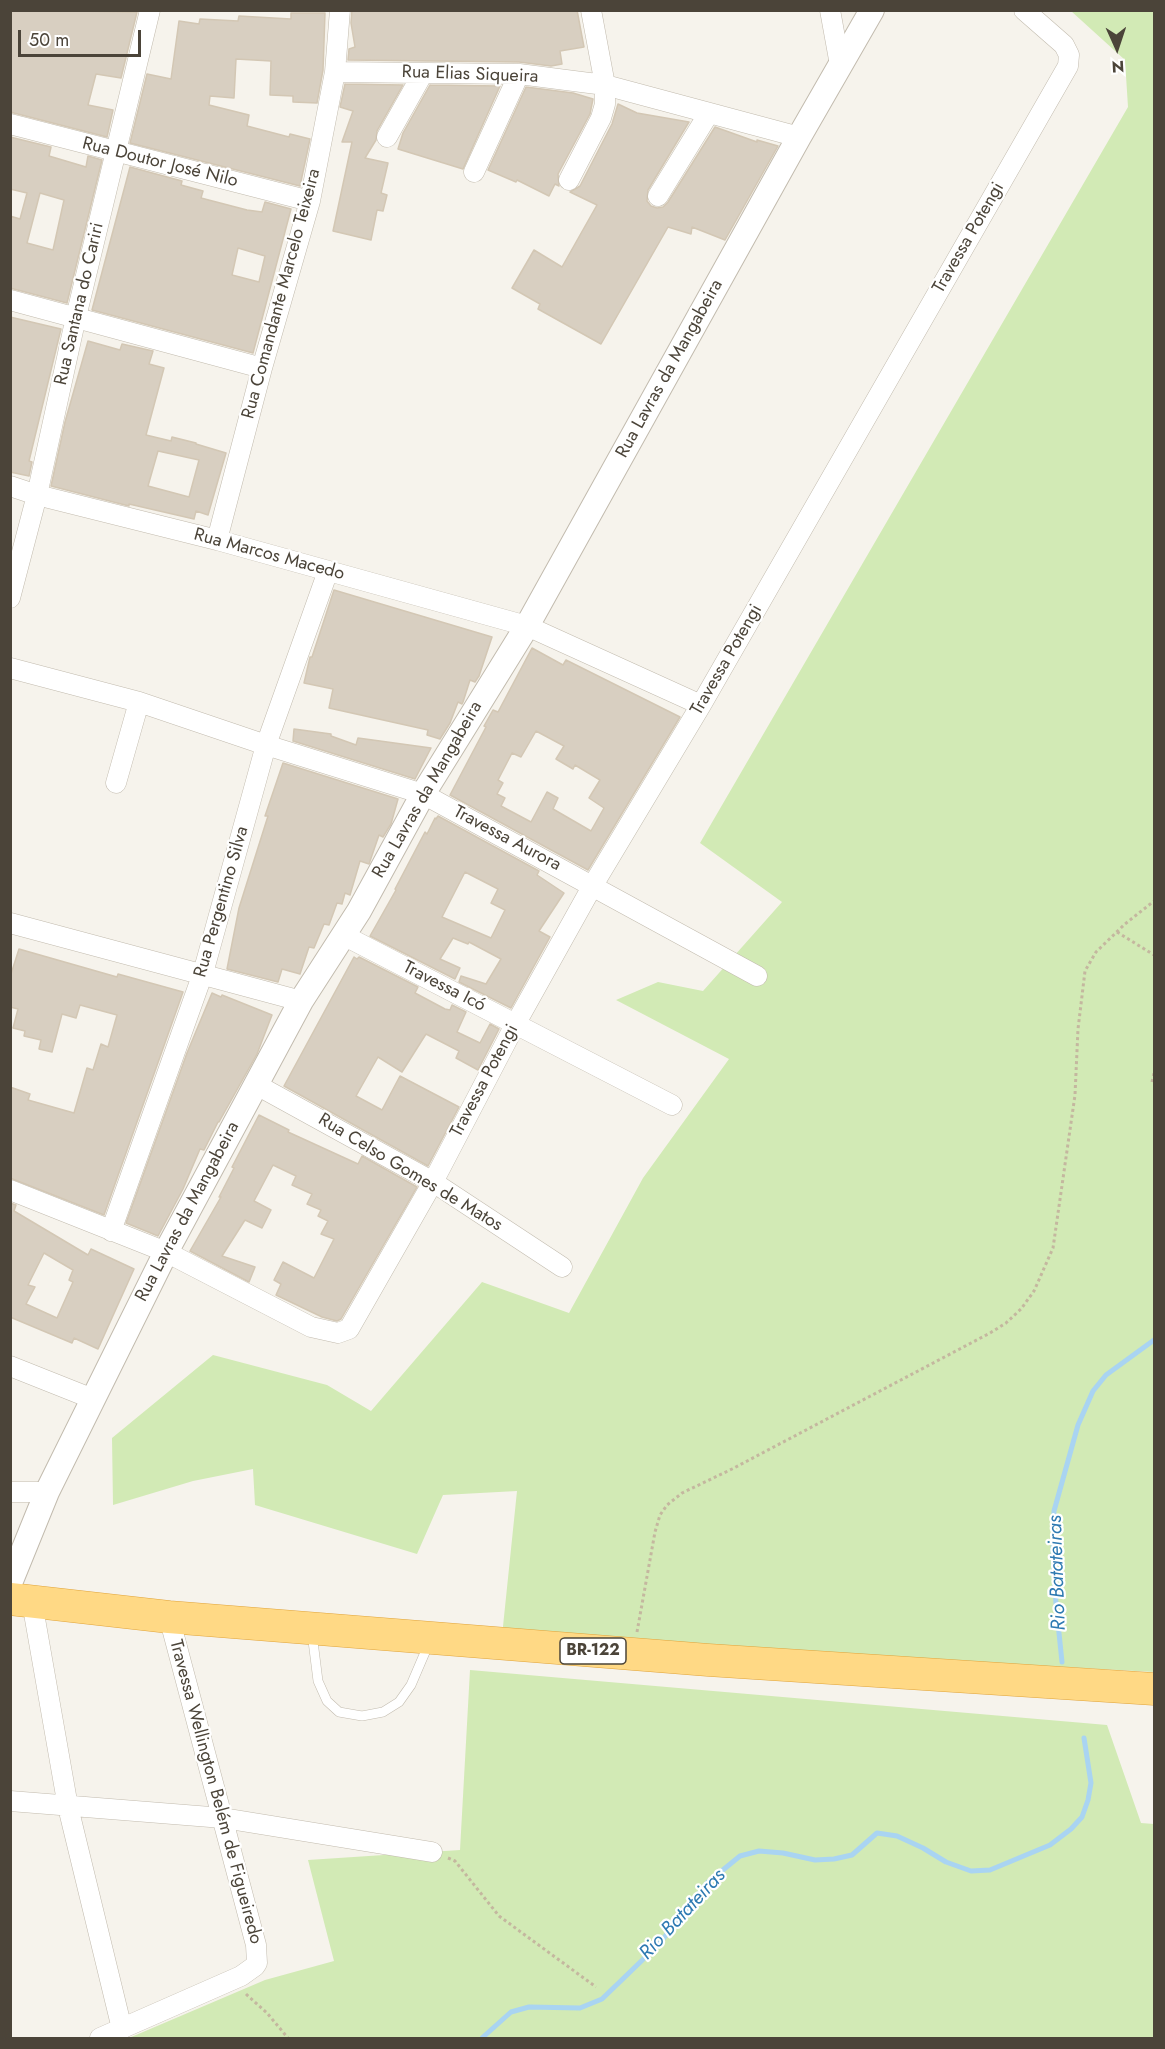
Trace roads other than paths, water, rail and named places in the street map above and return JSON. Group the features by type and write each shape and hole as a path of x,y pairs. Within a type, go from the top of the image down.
{"highway":[{"name":"BR-122","path":"18,1595 170,1617 633,1654 1155,1689"}],"street":[{"name":"Rua Santana do Cariri","path":"10,598 37,495 76,317 150,10"},
{"name":"Rua Comandante Marcelo Teixeira","path":"217,540 262,368 310,201 335,72 340,10"},
{"path":"569,180 602,118 605,104 605,85 591,10"},
{"path":"830,10 840,65"},
{"name":"Rua Lavras da Mangabeira","path":"18,1595 47,1492 166,1252 255,1084 301,1001 343,935 423,794 527,626 872,10"},
{"name":"Travessa Potengi","path":"166,1252 311,1327 338,1333 350,1329 355,1322 593,885 701,705 1068,66 1069,55 1064,45 1024,10"},
{"name":"Rua Elias Siqueira","path":"335,72 519,74 605,85 799,137"},
{"path":"387,137 423,73"},
{"path":"474,172 519,74"},
{"path":"658,196 709,113"},
{"name":"Rua Doutor José Nilo","path":"10,124 310,201"},
{"path":"10,300 262,368"},
{"name":"Rua Marcos Macedo","path":"10,486 37,495 217,540 527,626 701,705"},
{"name":"Rua Pergentino Silva","path":"111,1231 203,973 266,745 328,571"},
{"name":"Travessa Aurora","path":"10,668 139,702 423,794 757,976"},
{"path":"116,783 139,702"},
{"path":"10,923 301,1001"},
{"name":"Travessa Icó","path":"343,935 672,1105"},
{"name":"Rua Celso Gomes de Matos","path":"255,1084 433,1182 562,1267"},
{"path":"10,1190 166,1252"},
{"path":"10,1366 93,1399"},
{"path":"10,1492 47,1492"},
{"path":"18,1595 122,2029 100,2038"},
{"name":"Travessa Wellington Belém de Figueiredo","path":"122,2029 231,1980 255,1966 257,1958 256,1945 170,1617"},
{"path":"10,1801 222,1818 432,1852"}],"lane":[{"path":"311,1628 318,1681 327,1701 339,1712 362,1716 383,1712 399,1702 411,1685 431,1638"}],"waterway":[{"name":"Rio Batateiras","path":"1062,1662 1053,1556 1054,1511 1078,1425 1093,1391 1106,1375 1154,1340"},
{"name":"Rio Batateiras","path":"482,2038 511,2012 529,2007 580,2008 602,1999 659,1944 707,1883 740,1856 759,1851 783,1853 815,1860 834,1859 852,1855 877,1833 897,1836 946,1862 971,1871 990,1870 1050,1845 1082,1817 1088,1800 1091,1783 1084,1738"}]}
